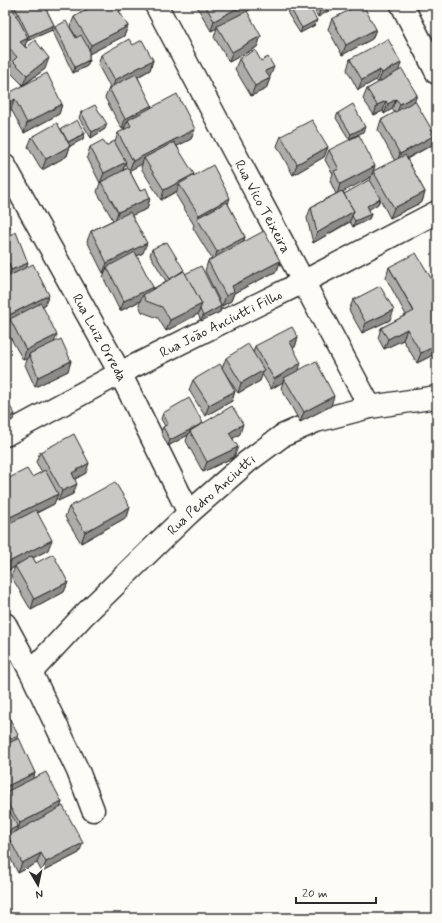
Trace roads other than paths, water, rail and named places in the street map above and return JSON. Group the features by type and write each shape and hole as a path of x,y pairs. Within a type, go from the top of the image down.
{"street":[{"name":"Rua Vico Teixeira","path":"156,5 370,407"},
{"path":"402,5 437,73"},
{"name":"Rua Luiz Orreda","path":"5,166 120,373 189,512"},
{"name":"Rua João Anciutti Filho","path":"5,435 120,373 303,282 437,212"},
{"name":"Rua Pedro Anciutti","path":"31,672 84,615 189,512 247,462 282,436 316,421 370,407 437,397"},
{"path":"5,624 31,672 84,783 93,810"}]}
